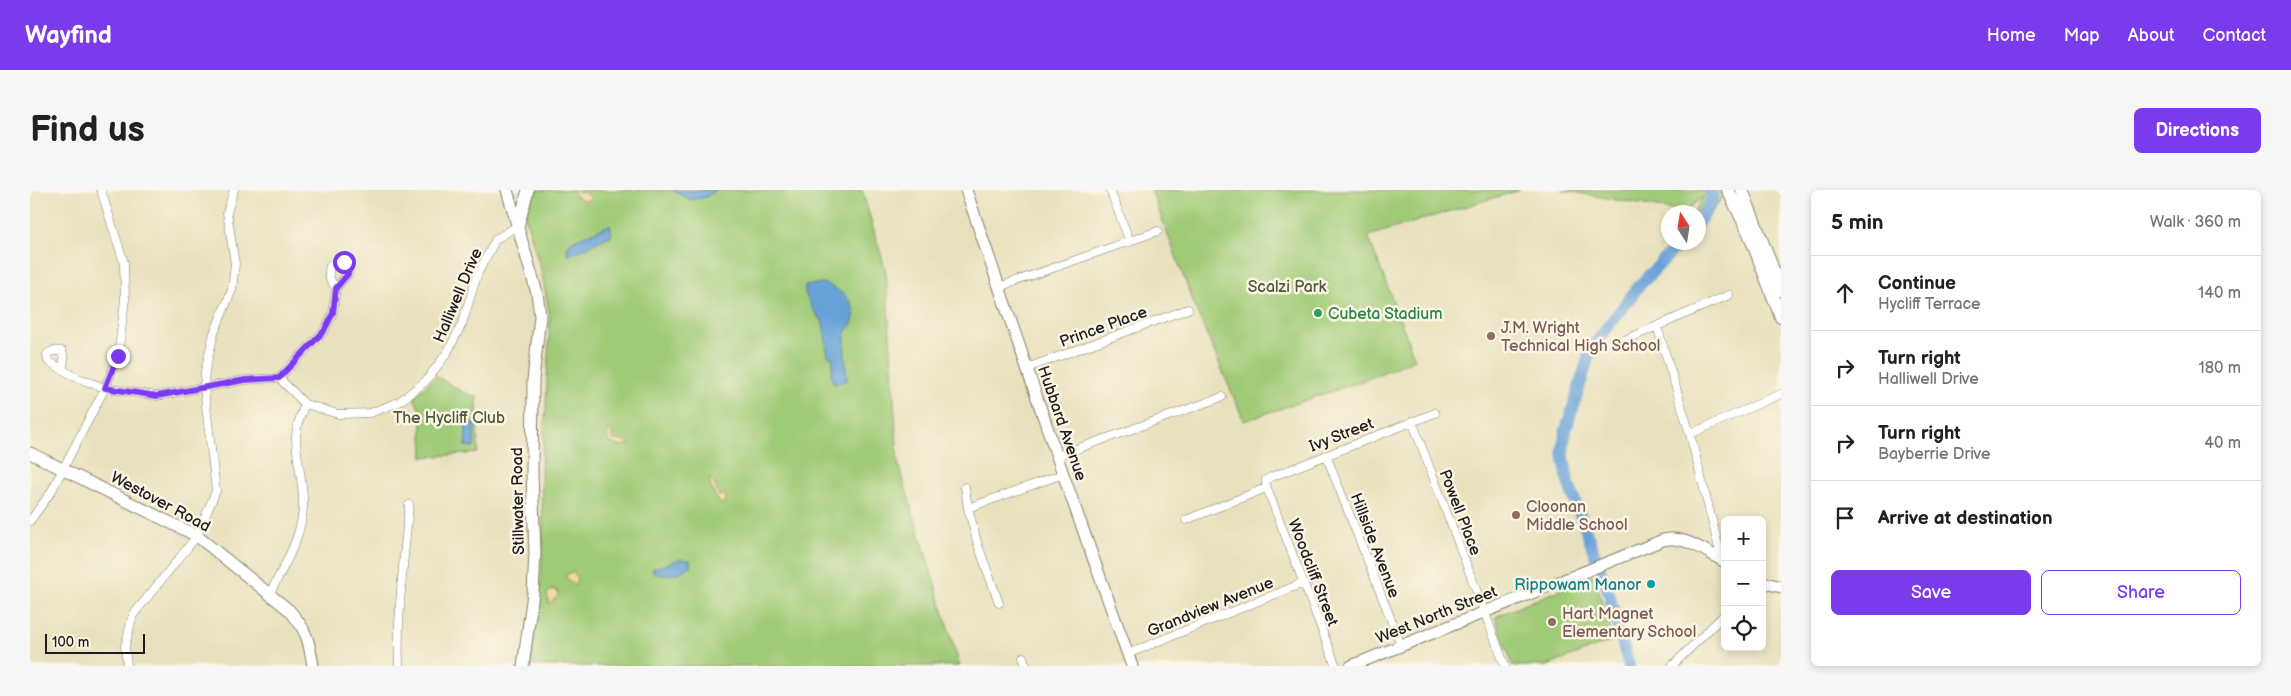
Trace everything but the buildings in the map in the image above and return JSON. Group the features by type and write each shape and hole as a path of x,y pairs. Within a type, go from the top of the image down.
{"main road":[{"path":"1728,190 1753,230 1781,290"},
{"path":"1742,190 1781,317"}],"street":[{"path":"30,521 51,492 105,388 118,356 125,299 124,263 101,190"},
{"path":"127,666 124,646 133,615 197,536 216,491 204,388 205,370 214,333 232,290 235,264 227,212 234,190"},
{"name":"Stillwater Road","path":"508,190 537,293 540,316 533,389 532,474 535,552 533,593 524,666"},
{"path":"519,225 528,190"},
{"name":"Hubbard Avenue","path":"966,190 1063,474 1132,666"},
{"path":"1110,190 1130,242"},
{"name":"Halliwell Drive","path":"279,378 305,404 338,414 370,413 399,402 426,381 447,353 462,324 477,275 496,239 519,225"},
{"path":"999,287 1158,231"},
{"path":"63,368 75,377 105,388 157,396 245,380 279,378 324,331 333,313 336,288"},
{"path":"1618,343 1730,295"},
{"name":"Prince Place","path":"1027,368 1188,309"},
{"path":"1657,326 1690,434 1721,553"},
{"path":"1690,434 1781,394"},
{"path":"1057,456 1222,397"},
{"path":"269,594 294,546 302,515 303,498 296,436 298,423 305,404"},
{"name":"Ivy Street","path":"1266,488 1266,480 1269,477 1435,413"},
{"name":"Powell Place","path":"1412,421 1505,666"},
{"name":"Westover Road","path":"30,453 197,536 289,610 300,622 309,638 313,666"},
{"name":"Hillside Avenue","path":"1326,455 1401,645"},
{"path":"968,508 1063,474"},
{"path":"965,487 968,508 978,545 999,603"},
{"path":"1186,520 1266,488"},
{"name":"Woodcliff Street","path":"1266,488 1336,666"},
{"path":"399,666 400,586 409,504"},
{"name":"West North Street","path":"1350,666 1663,540 1675,538 1687,542 1721,560"},
{"name":"Grandview Avenue","path":"1127,654 1303,583"},
{"path":"1766,583 1781,587"},
{"path":"1672,666 1721,618"},
{"path":"1023,657 1026,666"}],"green space":[{"path":"537,190 862,190 886,272 898,464 960,666 530,666 541,586 543,533 541,471 550,316 541,270 525,215"},
{"name":"Scalzi Park","path":"1151,190 1520,190 1368,236 1415,359 1365,380 1244,421 1197,312"},
{"path":"1562,190 1722,190 1724,195 1706,221 1706,205 1698,205 1704,196 1693,205 1661,205 1661,208"},
{"name":"The Hycliff Club","path":"436,376 463,392 477,397 478,453 423,457 421,413 414,397"},
{"name":"Hart Magnet Elementary School","path":"1594,575 1613,640 1547,666 1513,666 1495,617"}],"sand":[{"path":"572,190 576,190 579,193 583,192 592,198 586,201 575,196"},
{"path":"609,430 613,440 627,441 630,444 620,446 611,443 607,437"},
{"path":"710,478 719,496 725,494 726,498 722,505 715,496"},
{"path":"572,572 577,578 575,586 566,578 566,575"},
{"path":"553,589 558,592 558,596 549,604 547,594"}],"water":[{"path":"672,190 716,190 706,197 691,200"},
{"path":"610,225 612,235 572,254 567,254 568,246 572,241"},
{"path":"822,283 833,287 844,295 854,311 854,320 845,337 847,380 834,384 831,376 833,358 828,356 823,322 812,308 805,293 805,286"},
{"path":"466,424 475,424 474,447 465,446"},
{"path":"680,559 690,560 690,567 672,574 662,575 653,572 652,569"}],"waterway":[{"path":"1706,210 1713,199 1710,190"},
{"path":"1629,666 1608,590 1568,482 1563,452 1565,433 1591,349 1638,287 1673,250"}],"place":[{"name":"Cubeta Stadium","path":"1318,313"},
{"name":"J.M. Wright Technical High School","path":"1491,336"},
{"name":"Cloonan Middle School","path":"1516,515"},
{"name":"Rippowam Manor","path":"1651,584"},
{"name":"Hart Magnet Elementary School","path":"1552,622"}],"route":[{"path":"118,356 105,388 157,396 245,380 279,378 324,331 333,313 336,288 348,274 349,268 344,262"}]}
